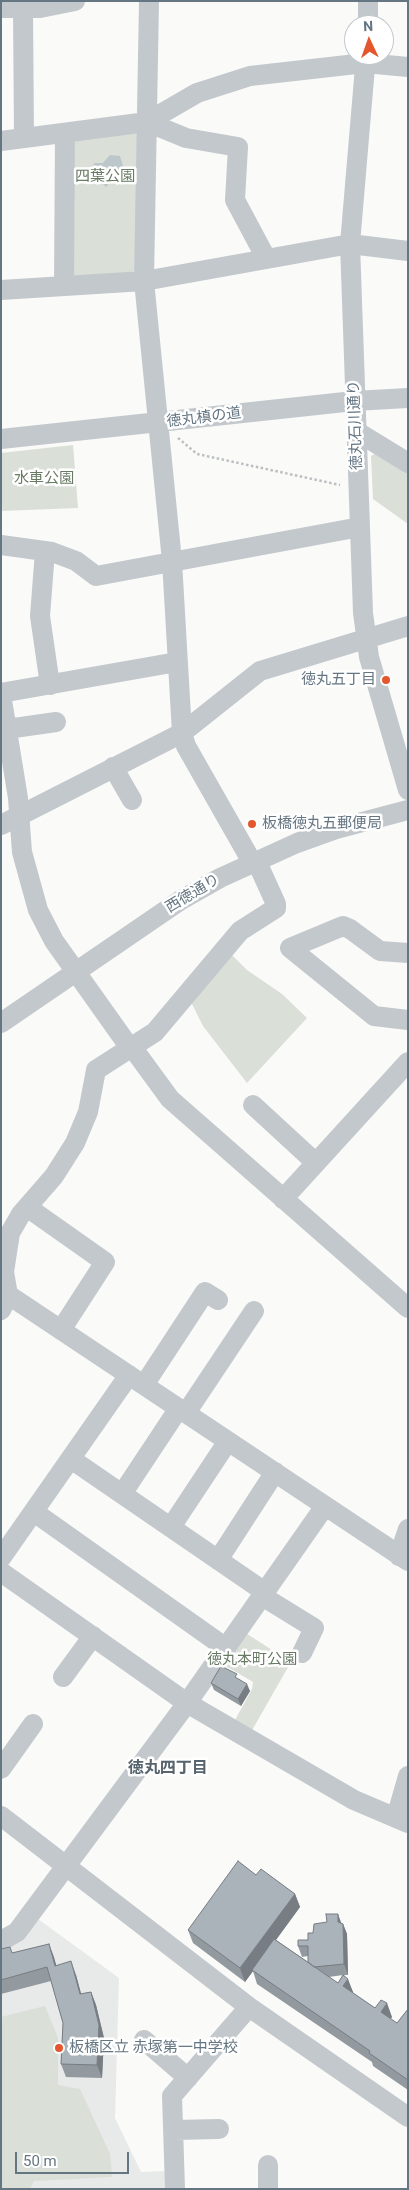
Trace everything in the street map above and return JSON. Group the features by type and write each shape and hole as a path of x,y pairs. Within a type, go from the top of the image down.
{"street":[{"path":"24,138 15,7 75,1"},
{"path":"150,1 144,281 172,561 182,733 186,746 254,861 279,912 240,931 155,1032 96,1070 88,1112 75,1143 54,1176 27,1207 10,1233 4,1272 4,1298 62,1330 403,1558 408,1529"},
{"path":"368,1 368,15"},
{"path":"1,141 147,122 197,93 233,80 344,62"},
{"path":"394,64 408,67"},
{"name":"徳丸石川通り","path":"365,65 350,244 354,401 366,639 401,744 408,790"},
{"path":"147,122 186,138 238,147 235,200 266,258"},
{"path":"64,286 65,133"},
{"path":"1,290 144,281 350,244 408,251"},
{"name":"徳丸槙の道","path":"1,439 354,401 408,398"},
{"path":"356,431 408,463"},
{"path":"1,545 44,551 76,561 96,576 360,527"},
{"path":"44,551 40,616 50,685"},
{"path":"1,825 182,733 260,671 408,626"},
{"path":"177,662 1,693 7,729 7,759 19,815 22,852 38,910 54,941 170,1100 408,1308"},
{"path":"7,729 56,722"},
{"path":"113,767 132,800"},
{"name":"西徳通り","path":"1,1023 181,900 254,861 336,829 408,810"},
{"path":"408,953 380,951 343,926 295,940 290,948 374,1016 408,1020"},
{"path":"284,1199 408,1062"},
{"path":"254,1105 316,1163"},
{"path":"27,1207 106,1262 62,1330"},
{"path":"1,1558 71,1458 136,1380 205,1292 218,1300"},
{"path":"122,1494 254,1310"},
{"path":"171,1527 228,1441"},
{"path":"71,1458 314,1628 302,1653"},
{"path":"218,1560 275,1472"},
{"path":"5,1934 17,1932 187,1703 325,1506"},
{"path":"34,1512 226,1648"},
{"path":"1,1572 187,1703 354,1800 402,1821 408,1776"},
{"path":"63,1677 93,1636"},
{"path":"1,1769 33,1724"},
{"path":"1,1816 249,2007 408,2117"},
{"path":"176,2189 172,2096 249,2007"},
{"path":"144,2040 188,2078"},
{"path":"174,2130 219,2129"},
{"path":"268,2165 268,2189"}],"path":[{"path":"175,436 197,454 344,486"}],"shaded area":[{"path":"110,155 120,156 123,166 106,187 87,172 95,163 103,163"},
{"name":"板橋区立 赤塚第一中学校","path":"34,1916 119,1978 115,2118 141,2172 167,2171 168,2189 1,2189 1,1946"}],"green space":[{"name":"四葉公園","path":"133,131 141,138 137,268 131,274 75,278 69,271 75,139"},
{"name":"水車公園","path":"73,445 78,508 1,511 1,453"},
{"path":"378,452 408,470 408,524 373,499 371,456"},
{"path":"228,951 247,970 282,994 307,1018 247,1083 203,1026 189,998"},
{"name":"徳丸本町公園","path":"244,1632 291,1662 251,1732 234,1722 252,1689 253,1682 224,1665"},
{"path":"45,2006 58,2038 58,2085 80,2089 110,2154 112,2177 34,2181 30,2189 1,2189 1,2017"}],"building":[{"path":"221,1666 237,1674 235,1677 247,1684 238,1699 211,1683"},
{"path":"238,1861 256,1875 261,1869 295,1894 240,1968 188,1930"},
{"path":"326,1914 338,1914 338,1922 343,1924 344,1964 314,1967 308,1962 308,1946 298,1946 298,1940 308,1940 308,1933 313,1933 314,1924 327,1922"},
{"path":"274,1939 338,1983 343,1975 348,1979 343,1986 375,2008 381,2000 387,2003 381,2012 397,2023 408,2009 408,2080 369,2053 370,2051 252,1970"},
{"path":"49,1944 55,1966 71,1961 80,1994 91,1992 99,2025 97,2065 61,2064 63,2023 47,1967 1,1980 1,1949 10,1947 12,1953"}],"place":[{"name":"徳丸五丁目","path":"386,680"},
{"name":"板橋徳丸五郵便局","path":"252,824"},
{"name":"板橋区立 赤塚第一中学校","path":"59,2048"}],"district":[{"name":"徳丸四丁目","path":"168,1769"}]}
